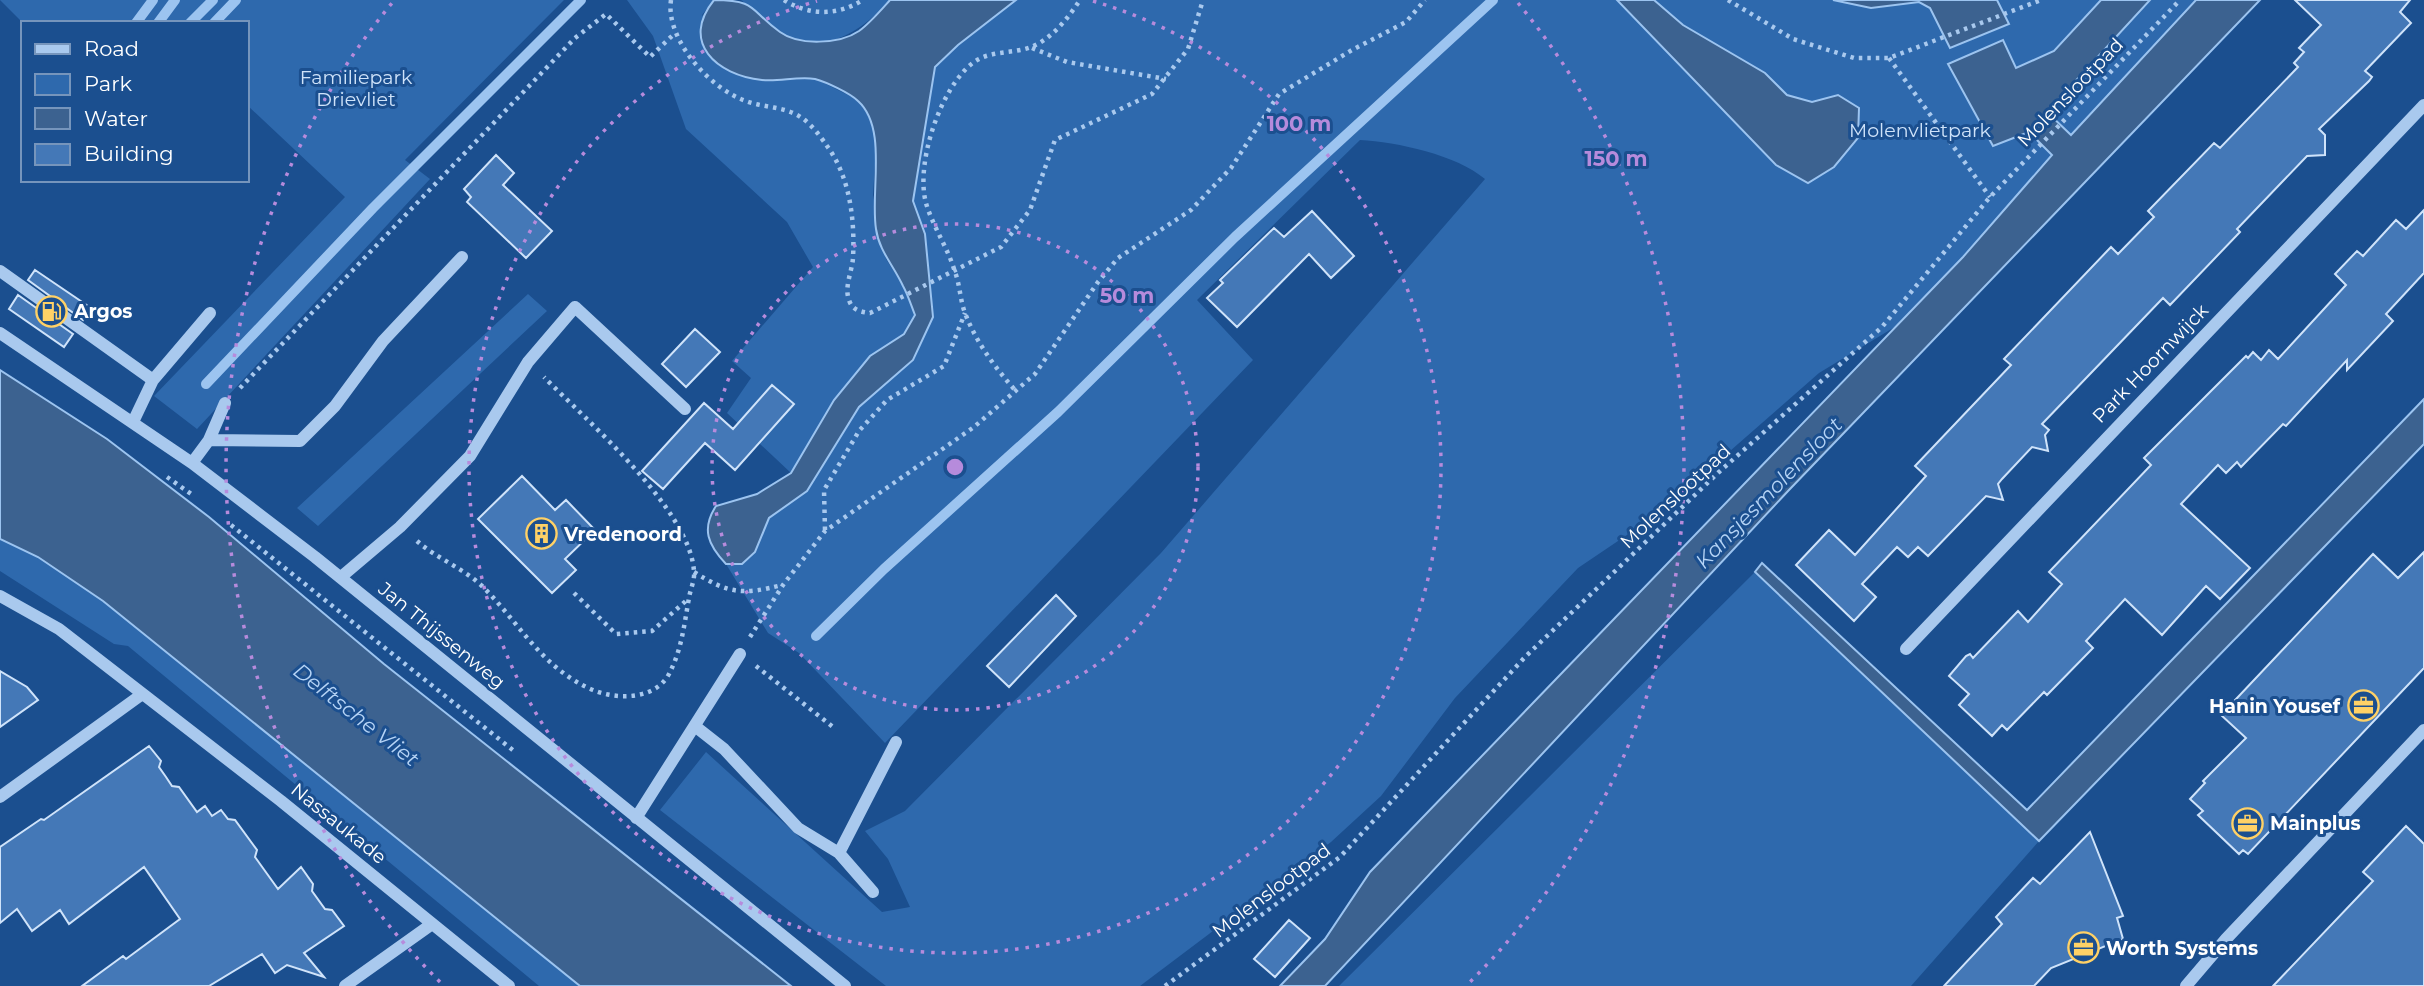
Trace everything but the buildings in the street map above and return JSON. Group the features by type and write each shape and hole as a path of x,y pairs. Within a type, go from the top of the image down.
{"street":[{"name":"Park Hoornwijck","path":"1906,649 2424,104"},
{"path":"209,440 300,441 335,406 383,341 462,257"},
{"path":"0,271 153,380"},
{"path":"341,578 400,527 470,457 528,362 575,307 685,409"},
{"path":"132,422 153,380 210,313"},
{"name":"Jan Thijssenweg","path":"0,333 192,463 341,578 845,986"},
{"path":"192,463 209,440 225,403"},
{"name":"Nassaukade","path":"0,596 59,629 281,801 509,986"},
{"path":"636,818 740,654"},
{"path":"0,797 141,695"},
{"path":"696,727 724,749 798,828 839,853 873,892"},
{"path":"2186,986 2225,939 2424,730"},
{"path":"839,853 896,742"},
{"path":"345,986 432,924"}],"path":[{"path":"671,0 671,18 675,33 704,72 745,101 778,108 802,118 827,145 841,168 850,200 853,261 847,293 850,304 859,311 870,313 903,299 1001,247 1030,210 1055,140 1152,94 1188,49 1203,0"},
{"path":"784,0 797,8 822,14 852,7 863,0"},
{"path":"1014,389 986,356 965,313 955,271 925,201 925,165 934,127 947,92 975,61 1000,52 1031,47 1063,25 1080,0"},
{"path":"1728,0 1793,39 1854,58 1889,58 1916,50 2025,9 2041,0"},
{"name":"Molenslootpad","path":"1166,986 1340,857 1526,656 1719,472 1882,327 1990,197 2062,119 2180,0"},
{"path":"833,727 740,654 783,585 825,531 974,427 1014,389 1035,374 1098,282 1118,258 1191,210 1231,168 1279,94 1352,50 1406,22 1422,1"},
{"path":"225,403 357,269 461,153 575,38 606,14 650,57 675,33"},
{"path":"1031,47 1067,62 1166,79"},
{"path":"1889,58 1990,197"},
{"path":"825,531 824,490 859,431 887,400 944,366 965,313"},
{"path":"400,527 432,554 479,583 525,639 570,678 594,691 631,696 652,691 666,678 677,657 694,572 682,533 665,505 528,362"},
{"path":"166,476 202,503"},
{"path":"222,518 515,752"},
{"path":"694,572 735,592 752,593 783,585"},
{"path":"574,593 616,634 652,631 689,598"}],"green space":[{"name":"Familiepark Drievliet","path":"0,0 564,0 405,160 430,179 197,429 154,396 345,197 248,106 248,21 21,21"},
{"path":"627,0 714,0 702,15 761,80 816,79 858,100 873,123 876,149 873,195 886,259 902,284 915,315 904,334 870,357 834,400 791,473 727,413 751,378 732,361 813,267 787,222 686,129 653,36"},
{"path":"741,0 890,0 868,21 843,37 815,42 800,41 778,32"},
{"name":"Molenvlietpark","path":"1016,0 2223,0 1898,325 1819,373 1658,514 1578,568 1455,698 1381,796 1331,842 1140,986 886,986 660,810 706,752 882,912 910,907 888,859 865,831 905,811 1161,553 1485,179 1459,163 1426,151 1360,140 1197,300 1253,360 885,743 799,653 768,633 726,564 742,564 755,552 769,518 807,491 859,407 913,360 933,317 925,235 913,201 935,67 958,45"},
{"path":"528,294 547,311 318,526 297,508"},
{"path":"0,539 38,557 103,601 580,986 539,986 128,646 114,644 0,571"},
{"path":"1755,572 2039,841 1911,986 1339,986"}],"water":[{"path":"714,0 746,4 788,37 820,42 841,39 859,31 890,0 1016,0 958,45 935,67 913,201 925,234 933,317 913,360 859,407 807,491 769,518 755,552 742,564 726,564 711,543 708,529 716,506 757,494 791,473 834,400 870,356 904,334 915,315 905,289 883,251 876,229 875,143 873,127 867,113 854,98 820,80 762,80 745,77 718,64 708,54 702,42 701,30 704,15"},
{"path":"1617,0 1654,0 1683,25 1765,73 1787,95 1812,102 1838,95 1859,108 1858,138 1834,167 1808,183 1776,165"},
{"path":"1833,0 1997,0 2009,24 1950,48 1930,8 1919,2 1871,8"},
{"name":"Kansjesmolensloot","path":"2101,0 2150,0 2047,112 2071,135 2196,0 2260,0 1789,490 1325,986 1280,986 1325,939 1370,872 1963,257 2052,155 2029,132 1993,146 1948,64 2003,40 2016,68 2054,51"},
{"name":"Delftsche Vliet","path":"0,370 107,439 209,517 384,664 791,986 580,986 103,601 38,557 0,539"},
{"path":"2424,399 2424,444 2039,841 1755,572 1762,563 2027,810"}],"waterway":[{"path":"137,21 153,0"},
{"path":"159,21 175,0"},
{"path":"192,21 213,0"},
{"path":"216,21 236,0"},
{"path":"206,384 373,208 581,0"},
{"path":"816,636 884,569 1058,412 1235,237 1493,0"}],"place":[{"name":"Argos","path":"51,311"},
{"name":"Vredenoord","path":"541,534"},
{"name":"Hanin Yousef","path":"2363,706"},
{"name":"Mainplus","path":"2247,823"},
{"name":"Worth Systems","path":"2083,948"}]}
